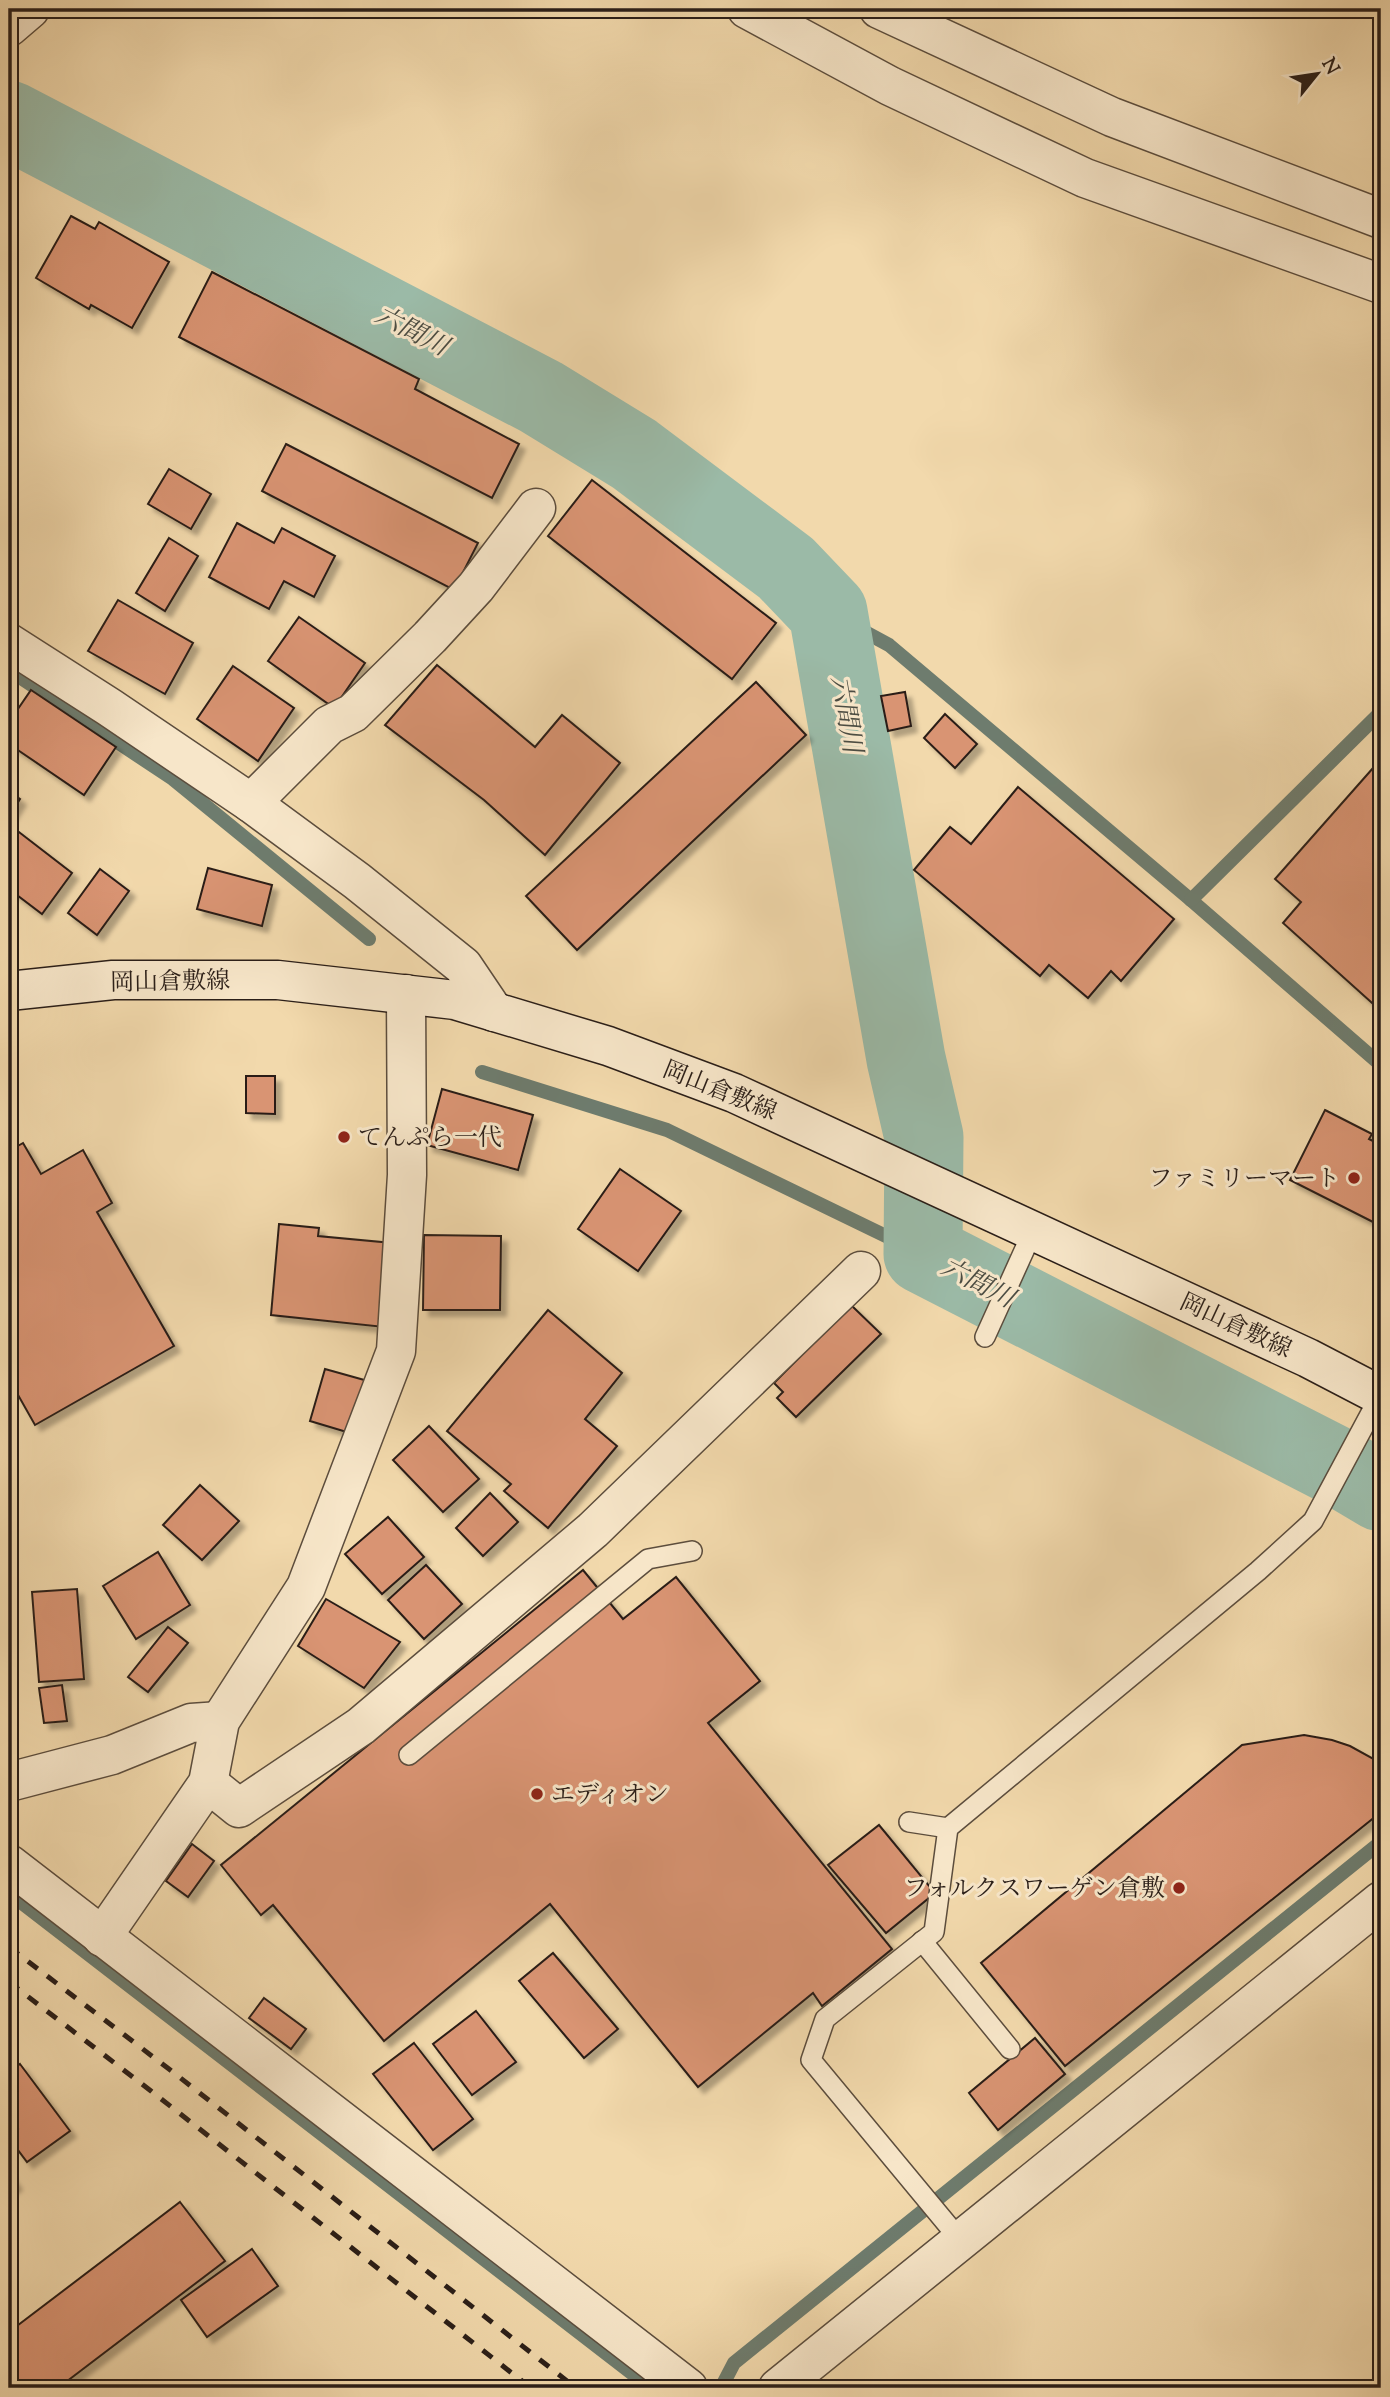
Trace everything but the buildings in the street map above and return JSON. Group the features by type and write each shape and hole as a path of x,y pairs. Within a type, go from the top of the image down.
{"street":[{"path":"9,27 30,9"},
{"path":"747,9 890,86 1085,178 1381,284"},
{"path":"878,9 1112,117 1381,219"},
{"path":"251,803 329,725 353,713 430,637 476,587 536,508"},
{"path":"9,643 251,803 357,880 463,966 494,1012"},
{"name":"岡山倉敷線","path":"9,991 113,980 278,980 455,1000 608,1046 734,1093 962,1197 1027,1245 1308,1358 1381,1396"},
{"path":"103,1937 208,1783 220,1721 306,1587 397,1351 407,1175 406,994"},
{"path":"208,1783 239,1808 361,1727 593,1530 862,1271"},
{"path":"9,1782 113,1755 191,1723 220,1721"},
{"path":"9,1864 688,2388"},
{"path":"778,2388 949,2227 1381,1901"}],"lane":[{"path":"985,1337 1027,1245"},
{"path":"949,2227 811,2060 825,2019 934,1932 948,1828 1258,1571 1313,1521 1381,1396"},
{"path":"409,1755 648,1559 692,1551"},
{"path":"909,1822 948,1828"},
{"path":"922,1941 1010,2049"}],"waterway":[{"name":"六間川","path":"9,120 541,397 634,454 786,568 828,612 906,1059 924,1137 923,1254 1344,1470 1381,1492"},
{"path":"828,612 889,645 1191,900 1381,1065"},
{"path":"9,670 173,779 369,939"},
{"path":"1191,900 1381,712"},
{"path":"482,1072 667,1130 923,1254"},
{"path":"721,2388 734,2363 1381,1842"},
{"path":"9,1893 651,2388"}],"railway":[{"path":"9,1947 576,2388"},
{"path":"9,1982 531,2388"}],"place":[{"name":"てんぷら一代","path":"344,1137"},
{"name":"ファミリーマート","path":"1354,1178"},
{"name":"エディオン","path":"537,1794"},
{"name":"フォルクスワーゲン倉敷","path":"1179,1888"}]}
